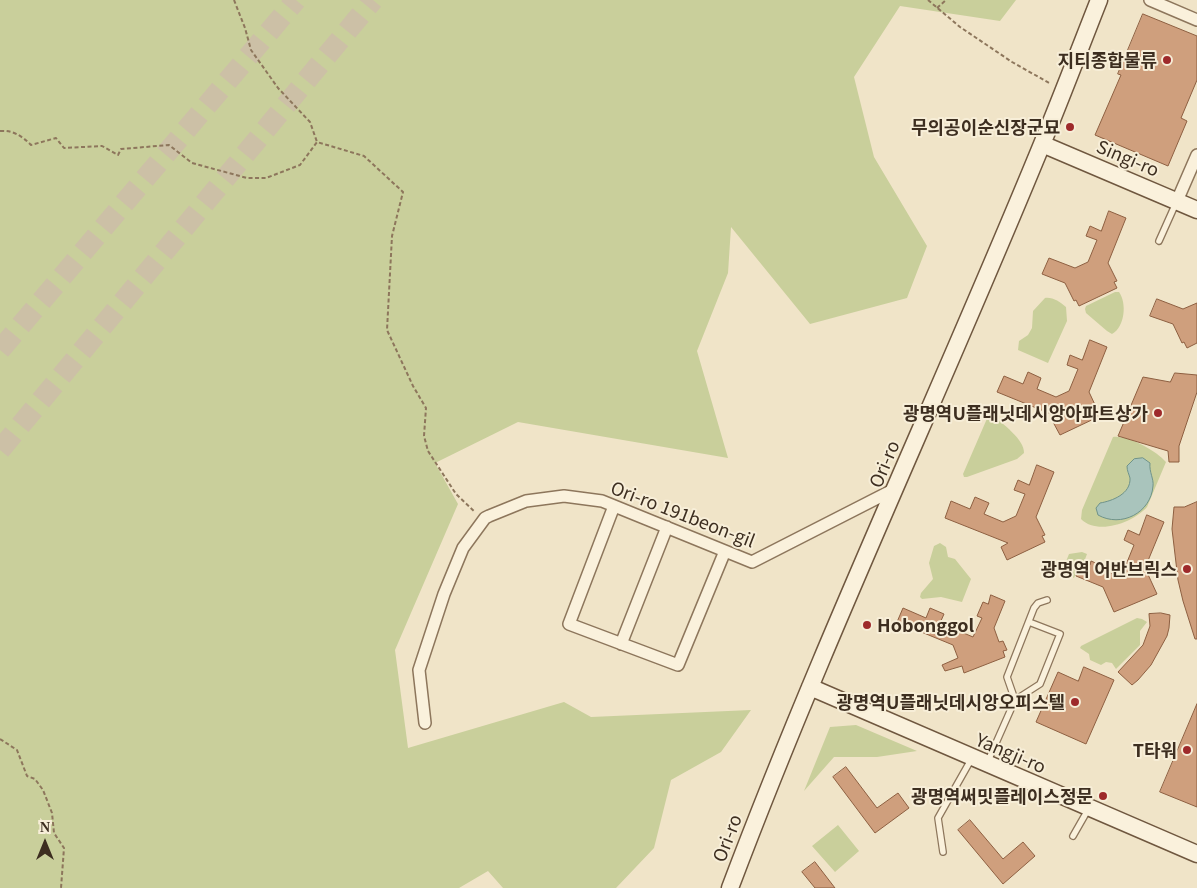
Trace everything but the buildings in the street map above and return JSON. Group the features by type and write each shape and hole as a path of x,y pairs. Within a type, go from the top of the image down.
{"main road":[{"name":"Ori-ro","path":"730,888 763,800 1042,144 1099,0"},
{"name":"Singi-ro","path":"1042,144 1197,210"},
{"name":"Yangji-ro","path":"810,688 1197,854"}],"street":[{"path":"1150,0 1197,20"},
{"path":"1176,201 1197,155"},
{"name":"Ori-ro 191beon-gil","path":"425,723 419,670 444,594 463,548 488,516 526,501 564,496 602,501 752,562 895,488"},
{"path":"614,506 569,624 678,665 725,551"},
{"path":"621,644 668,527"}],"lane":[{"path":"1158,241 1176,201"},
{"path":"1015,700 1007,677 1034,608 1038,603 1046,600"},
{"path":"943,852 938,818 979,761 1015,700 1040,684 1060,634 1029,622"},
{"path":"1073,836 1089,808"}],"path":[{"path":"234,0 246,28 251,50 278,88 310,122 317,142"},
{"path":"928,0 960,28 1063,91"},
{"path":"937,8 946,0"},
{"path":"0,131 9,130 25,138 31,145 56,138 64,148 102,146 118,155 121,149 168,145 192,163 247,178 266,178 300,165 317,142"},
{"path":"317,142 364,156 403,192 392,236 387,330 413,386 426,408 424,436 428,451 456,494 478,515 488,516"},
{"path":"0,739 17,750 27,776 35,779 43,790 52,813 54,833 64,848 60,888"}],"green space":[{"path":"0,0 1016,0 1000,21 900,6 854,77 874,157 927,246 907,298 810,324 731,227 728,273 697,351 728,458 518,422 435,463 458,504 395,650 408,748 564,702 591,717 751,710 721,752 671,780 654,848 616,888 503,888 488,871 459,888 0,888"},
{"path":"1115,292 1119,292 1122,297 1124,308 1120,326 1112,334 1086,313 1085,309 1086,306"},
{"path":"1045,298 1054,299 1066,307 1067,321 1048,363 1018,350 1019,341 1028,335 1032,328 1033,311"},
{"path":"989,414 1017,437 1024,453 1017,459 964,477 963,474"},
{"path":"1113,437 1134,441 1156,453 1166,462 1147,507 1141,513 1116,525 1106,527 1088,524 1081,519 1082,510"},
{"path":"940,543 946,547 948,557 955,559 971,579 962,602 941,597 922,599 920,597 921,593 933,579 929,563 934,546"},
{"path":"1082,552 1087,554 1084,562 1081,561 1074,578 1065,564 1069,554"},
{"path":"1137,618 1147,622 1140,631 1140,645 1116,669 1112,663 1106,662 1101,665 1090,660 1089,654 1080,648 1081,646"},
{"path":"856,725 917,751 877,757 834,757 804,791 830,727"},
{"path":"838,825 859,851 835,872 812,846"}],"water":[{"path":"1143,458 1150,463 1153,483 1151,496 1147,504 1133,516 1125,519 1107,519 1098,515 1096,508 1100,503 1120,496 1127,488 1130,478 1127,466 1134,459"}],"tunnel":[{"path":"0,350 296,0"},
{"path":"0,450 373,0"}],"place":[{"name":"지티종합물류","path":"1167,60"},
{"name":"무의공이순신장군묘","path":"1070,127"},
{"name":"광명역U플래닛데시앙아파트상가","path":"1158,413"},
{"name":"광명역 어반브릭스","path":"1187,569"},
{"name":"Hobonggol","path":"867,625"},
{"name":"광명역U플래닛데시앙오피스텔","path":"1075,702"},
{"name":"T타워","path":"1187,750"},
{"name":"광명역써밋플레이스정문","path":"1103,796"}]}
